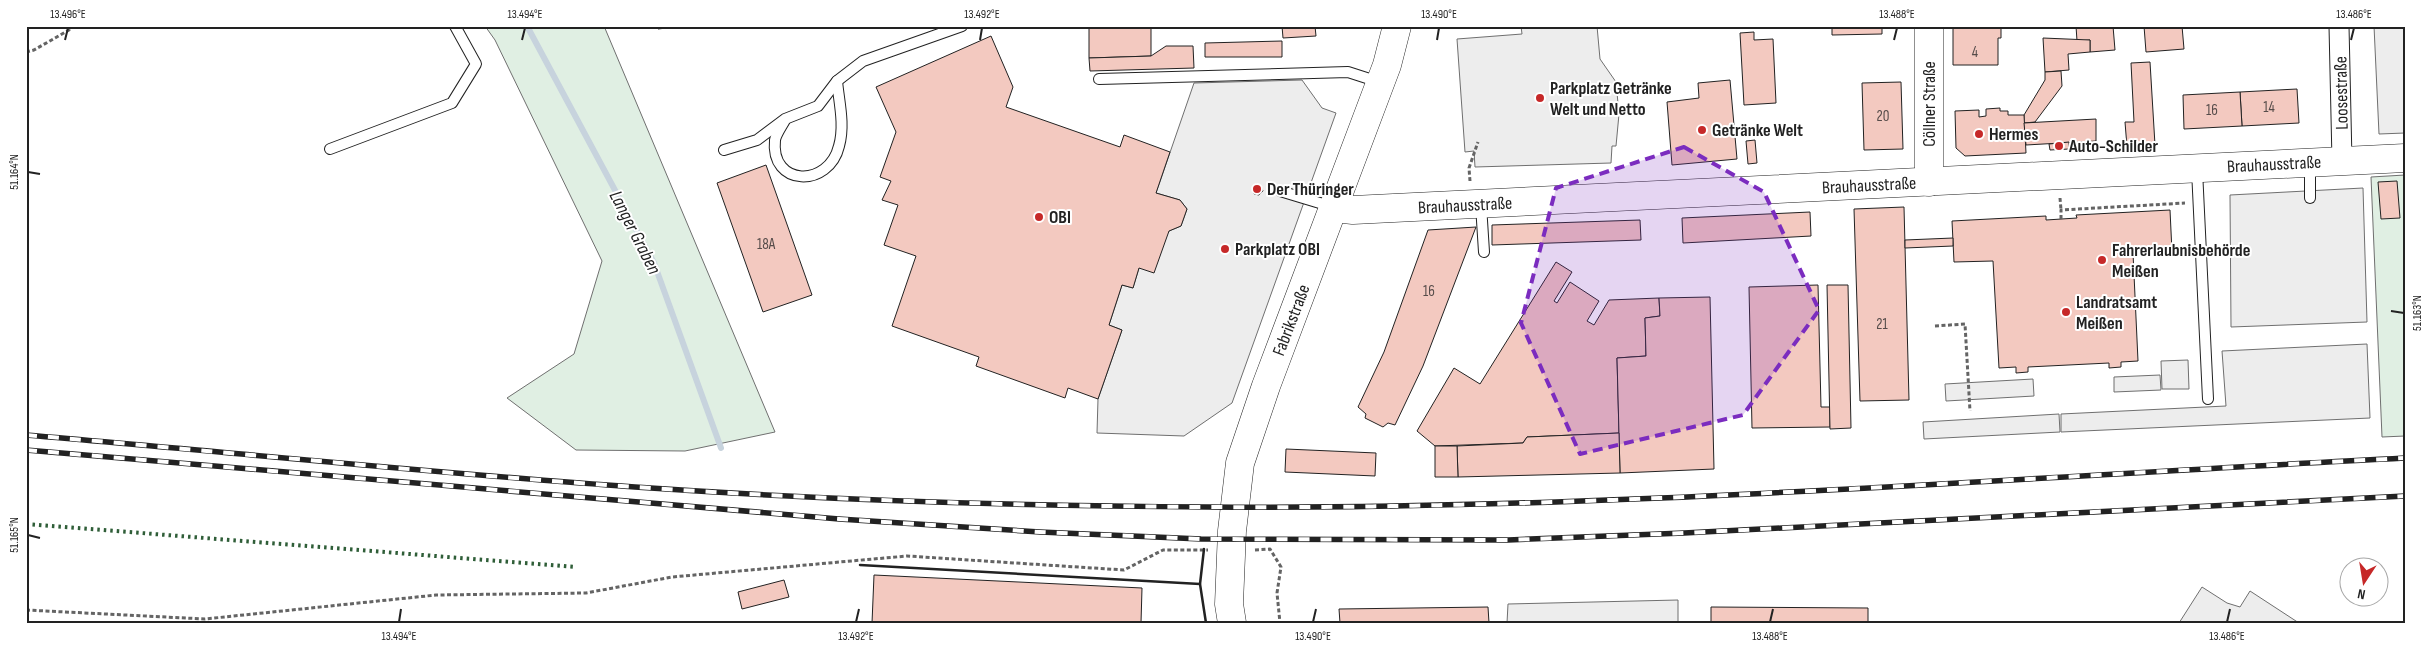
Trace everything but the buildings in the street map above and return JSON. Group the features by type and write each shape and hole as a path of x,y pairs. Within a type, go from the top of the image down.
{"street":[{"name":"Fabrikstraße","path":"1232,623 1229,604 1231,547 1240,463 1266,386 1381,82 1397,26"},
{"name":"Cöllner Straße","path":"1929,26 1930,182"},
{"name":"Loosestraße","path":"2339,26 2342,160"},
{"name":"Brauhausstraße","path":"1334,208 1353,210 2405,158"}],"lane":[{"path":"330,149 452,104 476,64 455,26"},
{"path":"724,150 757,140 785,119 818,106 837,81 863,61 962,26"},
{"path":"1099,79 1348,72 1381,82"},
{"path":"785,119 775,139 777,159 790,175 805,178 818,174 832,163 839,146 842,125 837,81"},
{"path":"2310,162 2310,198"},
{"path":"2197,169 2208,399"},
{"path":"1280,191 1334,208"},
{"path":"1476,204 1484,252"}],"path":[{"path":"26,52 34,50 69,30 71,26"},
{"path":"1476,204 1469,168 1478,142"},
{"path":"2062,210 2187,203 2187,195"},
{"path":"2060,198 2061,219"},
{"path":"1935,326 1965,324 1970,411"},
{"path":"26,610 206,619 436,596 586,593 672,577 908,556 1124,570 1163,550 1211,550"},
{"path":"1250,550 1270,550 1281,567 1277,593 1280,623"}],"highlighted area":[{"path":"1684,147 1764,192 1819,310 1743,415 1580,454 1521,323 1556,188"}],"green space":[{"path":"485,26 604,26 775,432 685,451 576,450 507,398 574,354 602,261 495,40"},
{"path":"2405,175 2405,436 2382,437 2371,177"}],"shaded area":[{"name":"Parkplatz Getränke Welt und Netto","path":"1521,26 1597,26 1600,59 1616,82 1619,114 1616,146 1612,146 1611,163 1475,167 1474,151 1465,152 1457,39 1522,34"},
{"path":"2374,26 2405,26 2405,133 2379,134"},
{"name":"Parkplatz OBI","path":"1302,80 1322,108 1336,113 1232,403 1184,436 1097,433 1098,399 1122,330 1109,325 1122,285 1133,288 1139,268 1169,231 1181,226 1187,209 1180,200 1156,193 1194,83"},
{"path":"2363,188 2367,322 2231,327 2230,195"},
{"path":"2367,344 2370,418 2061,432 2061,414 2226,406 2222,351"},
{"path":"2188,360 2189,389 2162,389 2161,361"},
{"path":"2160,375 2161,390 2114,392 2114,377"},
{"path":"2033,379 2034,396 1946,401 1945,384"},
{"path":"2059,414 2060,432 1924,439 1923,422"},
{"path":"2202,587 2227,603 2240,607 2250,591 2299,623 2179,623"},
{"path":"1678,600 1678,623 1507,623 1508,604"}],"waterway":[{"name":"Langer Graben","path":"527,26 654,263 721,448"}],"railway":[{"path":"26,435 407,469 706,492 994,504 1209,507 1359,507 1658,498 2405,458"},
{"path":"26,450 839,519 1040,532 1201,539 1508,540 1684,533 2405,496"}],"hedge":[{"path":"26,524 576,567"}],"wall":[{"path":"1204,549 1200,584 1206,623"},
{"path":"860,565 1200,584"}],"place":[{"name":"Parkplatz Getränke Welt und Netto","path":"1540,98"},
{"name":"Getränke Welt","path":"1702,130"},
{"name":"Hermes","path":"1979,134"},
{"name":"Auto-Schilder","path":"2059,146"},
{"name":"Der Thüringer","path":"1257,189"},
{"name":"OBI","path":"1039,217"},
{"name":"Parkplatz OBI","path":"1225,249"},
{"name":"Fahrerlaubnisbehörde Meißen","path":"2102,260"},
{"name":"Landratsamt Meißen","path":"2066,312"}]}
